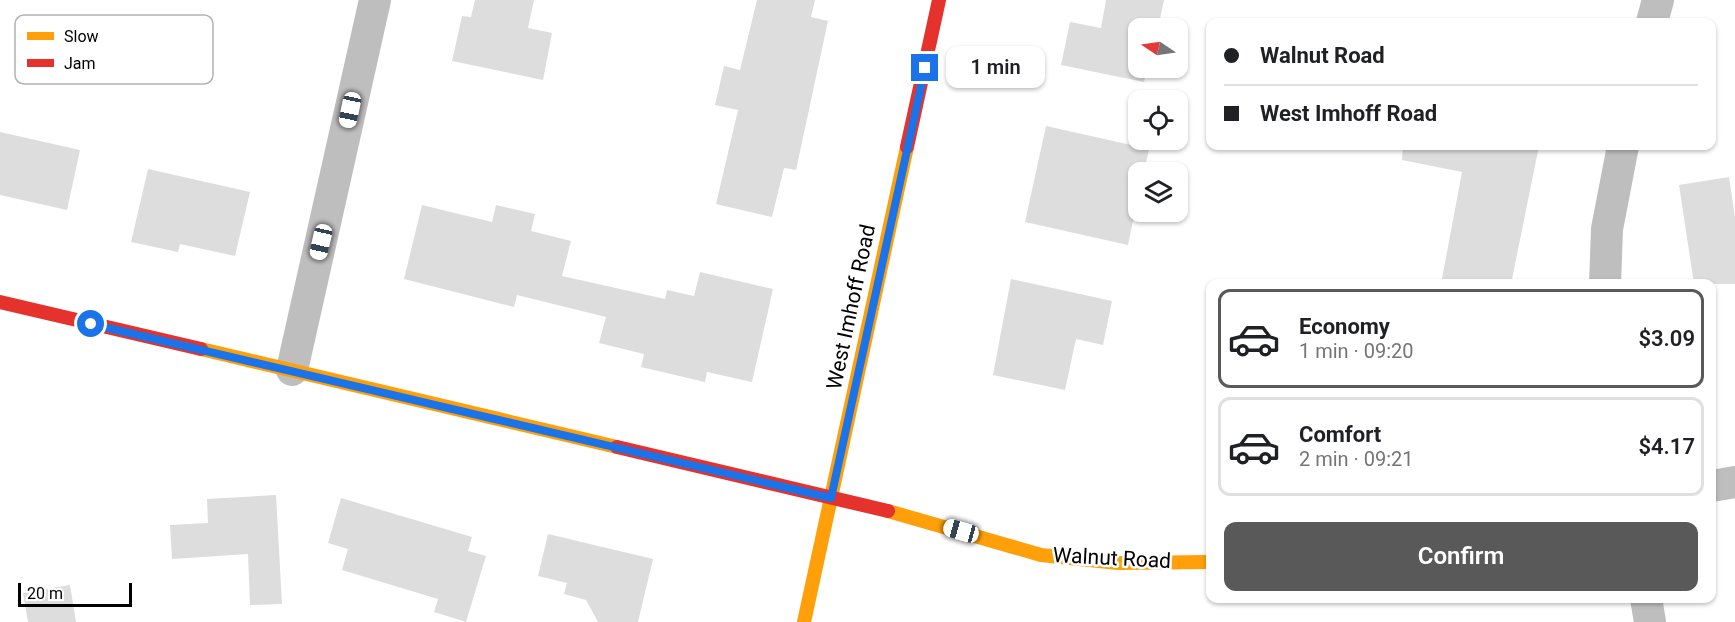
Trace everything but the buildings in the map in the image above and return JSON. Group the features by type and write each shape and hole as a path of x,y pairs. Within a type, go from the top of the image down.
{"street":[{"path":"292,370 375,0"},
{"name":"West Imhoff Road","path":"804,622 939,0"},
{"path":"1653,18 1658,0"},
{"path":"1605,279 1607,229 1622,150"},
{"name":"Walnut Road","path":"0,302 902,514 1041,555 1118,563 1206,562"},
{"path":"1716,485 1735,482"},
{"path":"1647,603 1650,622"}],"traffic: slow":[{"path":"804,622 907,147"},
{"path":"201,349 617,447"},
{"path":"888,511 1041,555 1118,563 1206,562"}],"traffic: jam":[{"path":"907,147 939,0"},
{"path":"0,302 201,349"},
{"path":"617,447 888,511"}],"route":[{"path":"91,324 831,498 925,68"}]}
